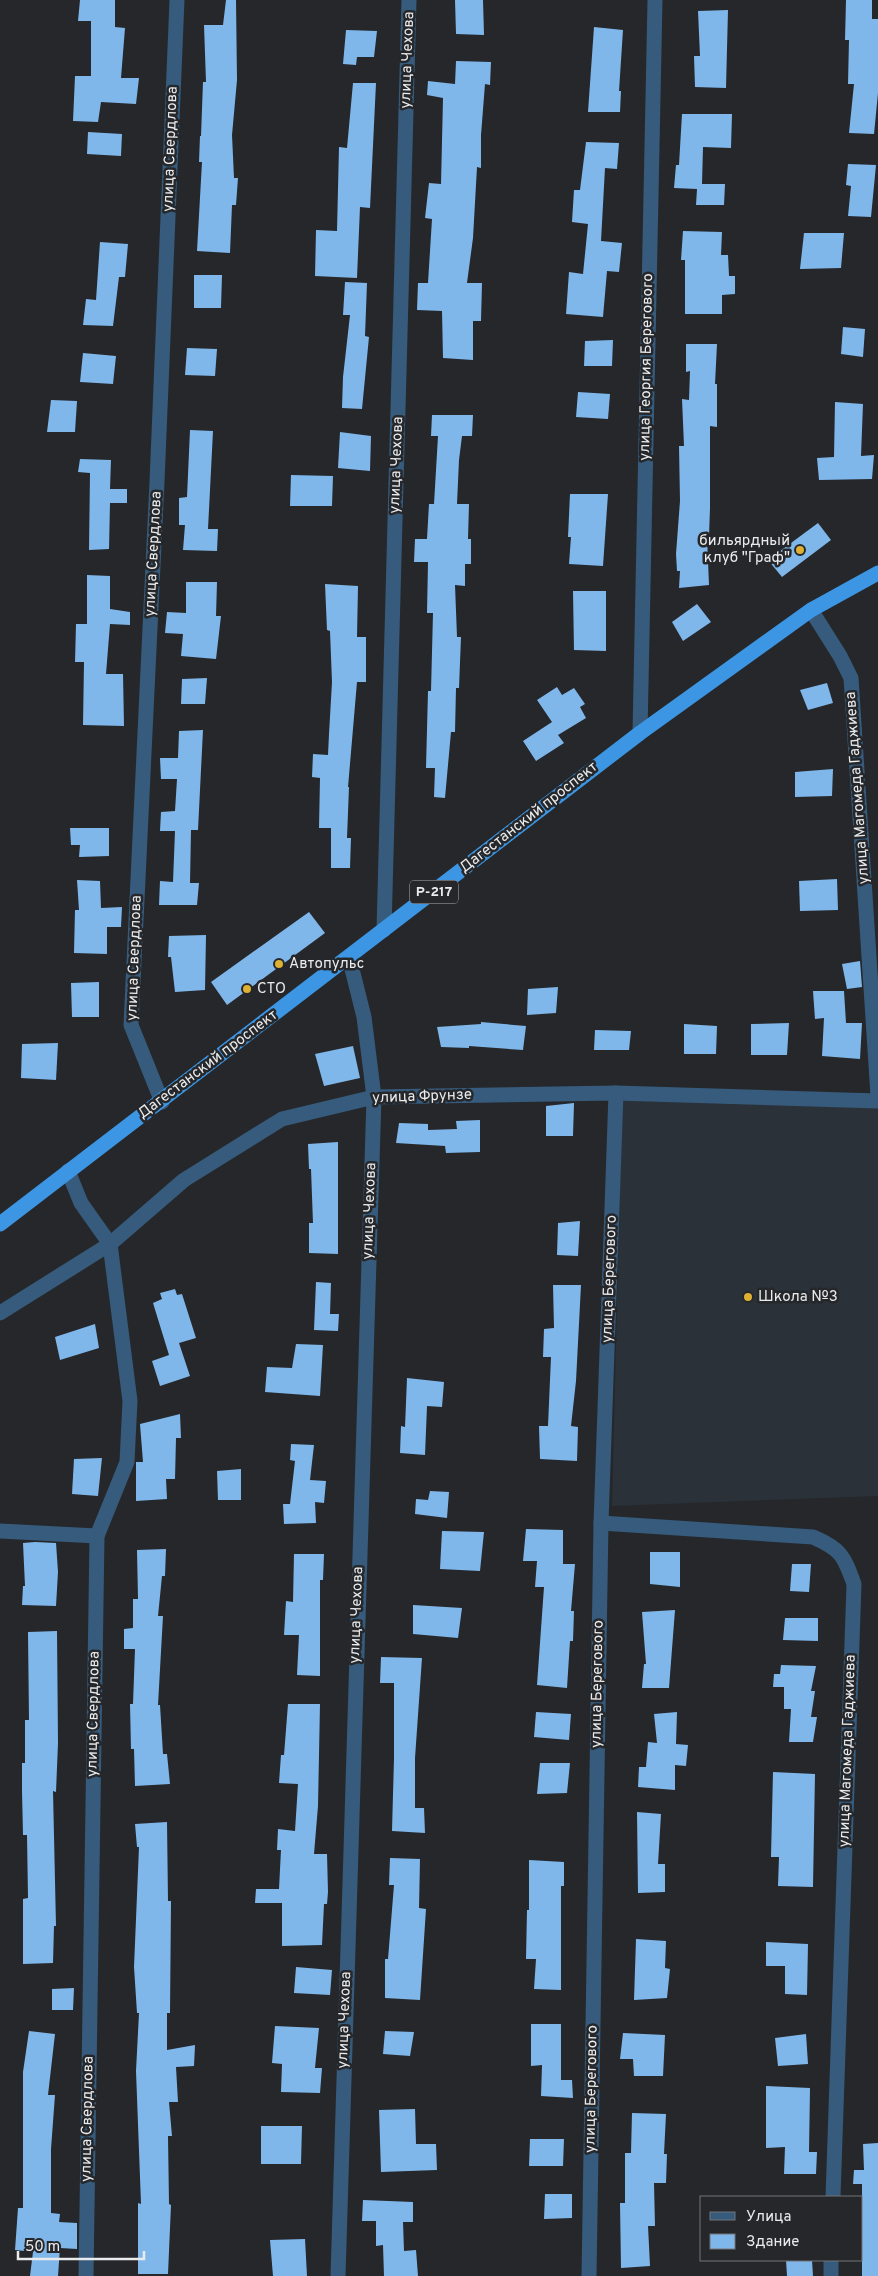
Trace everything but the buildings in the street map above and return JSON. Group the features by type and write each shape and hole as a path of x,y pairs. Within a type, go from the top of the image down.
{"highway":[{"name":"Дагестанский проспект","path":"0,1224 162,1102 640,733 811,610 878,572"}],"street":[{"name":"улица Свердлова","path":"162,1102 130,1025 157,482 177,0"},
{"name":"улица Чехова","path":"384,930 410,0"},
{"name":"улица Георгия Берегового","path":"640,733 655,0"},
{"name":"улица Магомеда Гаджиева","path":"811,610 840,656 851,678 878,1096"},
{"name":"улица Чехова","path":"338,2276 374,1097 364,1017 349,957"},
{"name":"улица Фрунзе","path":"0,1313 110,1244 184,1180 282,1119 374,1097 616,1093 878,1101"},
{"name":"улица Берегового","path":"589,2276 601,1523 616,1093"},
{"name":"улица Свердлова","path":"68,1171 81,1203 110,1244 130,1401 127,1462 97,1536 86,2276"},
{"name":"улица Магомеда Гаджиева","path":"601,1523 814,1537 834,1546 847,1563 852,1577 854,1594 833,2196"},
{"path":"0,1531 97,1536"},
{"path":"831,2261 831,2276"}],"shaded area":[{"name":"Школа №3","path":"878,1096 878,1496 612,1506 622,1097"}],"place":[{"name":"бильярдный клуб \"Граф\"","path":"800,550"},
{"name":"Автопульс","path":"279,964"},
{"name":"СТО","path":"247,989"},
{"name":"Школа №3","path":"748,1297"}]}
